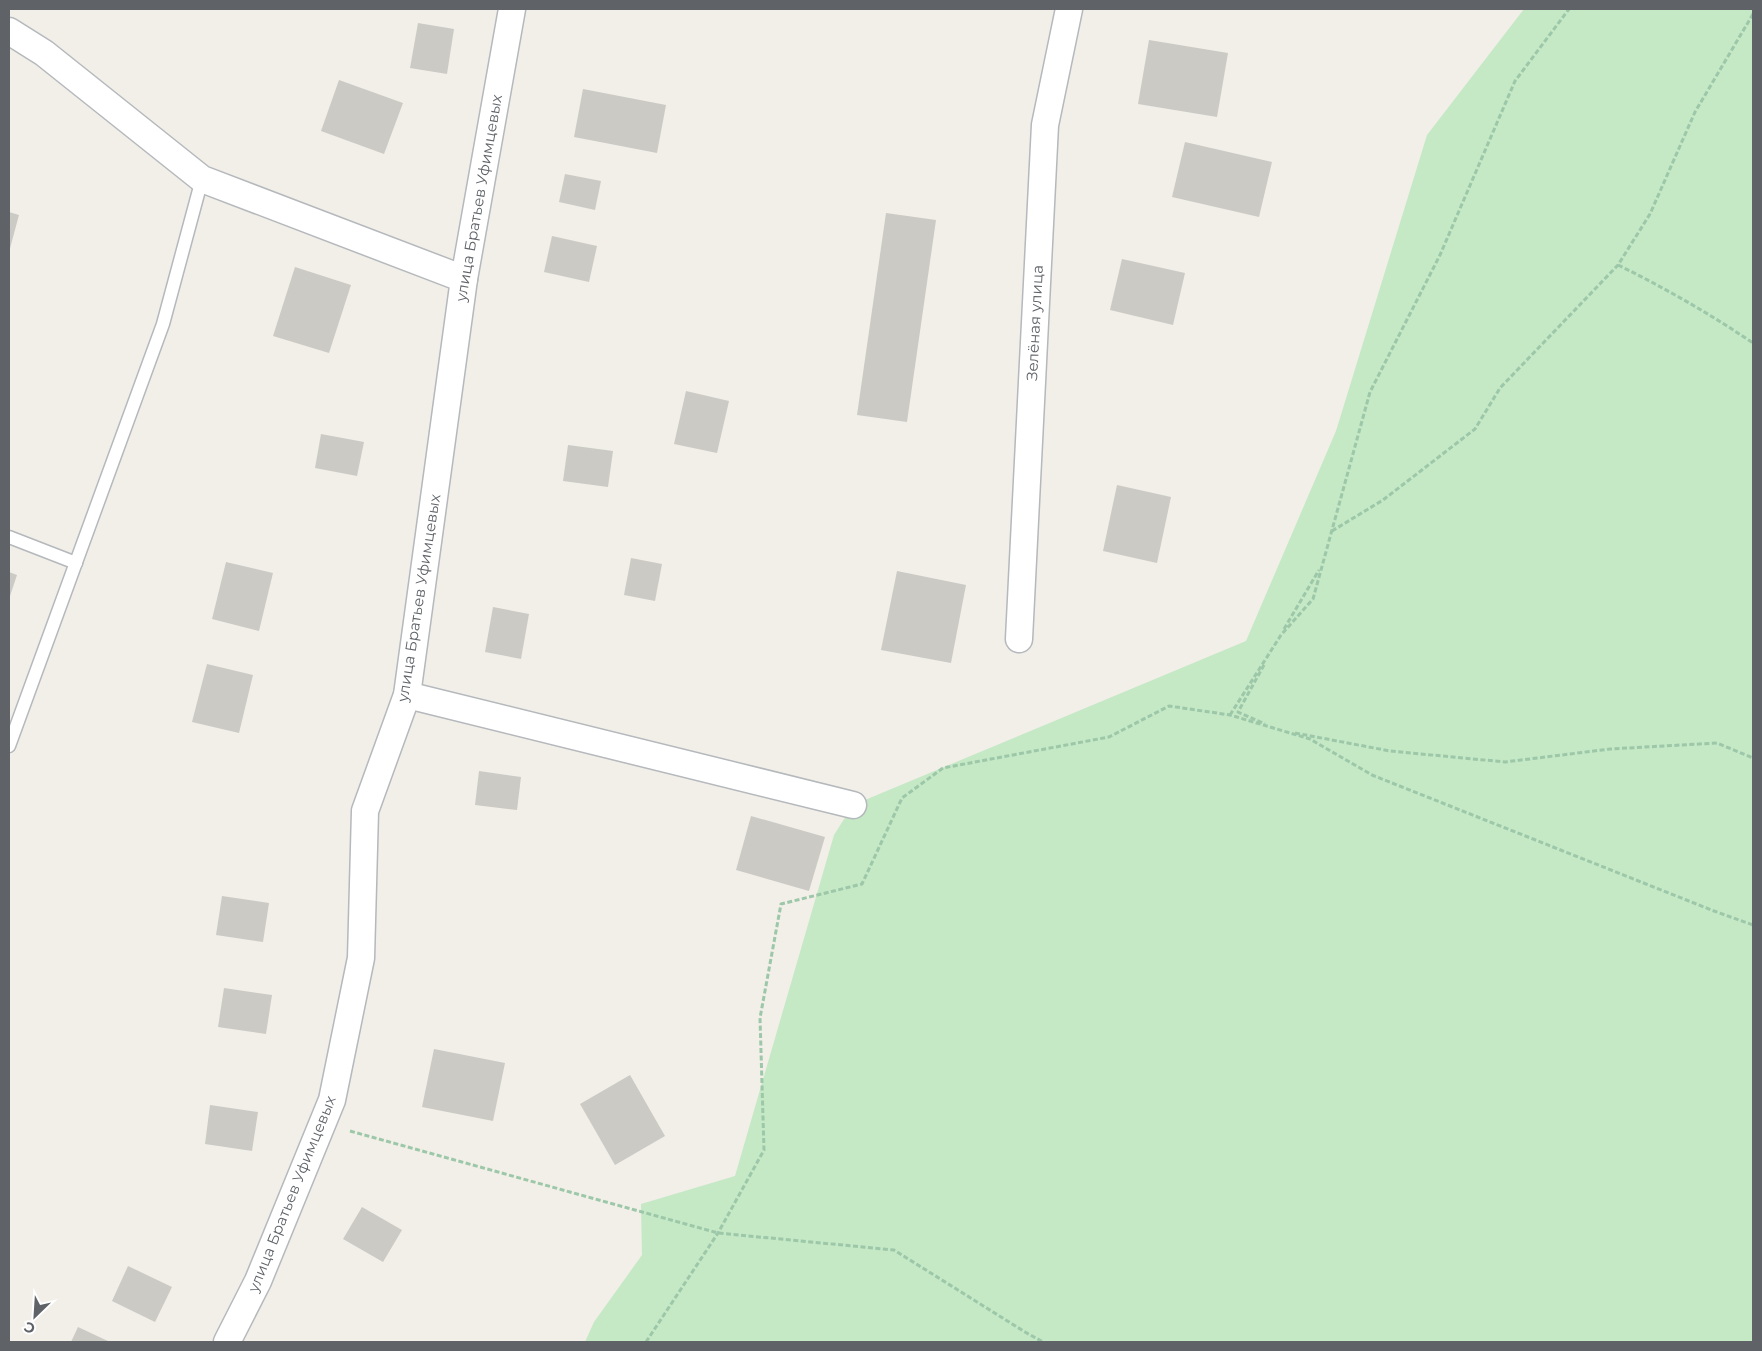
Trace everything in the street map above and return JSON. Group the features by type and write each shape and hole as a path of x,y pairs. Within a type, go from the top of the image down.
{"street":[{"name":"улица Братьев Уфимцевых","path":"227,1342 258,1281 332,1100 361,958 366,811 407,695 464,279 512,9"},
{"name":"Зелёная улица","path":"1019,639 1045,125 1069,9"},
{"path":"9,31 44,53 202,179 464,279"},
{"path":"407,695 853,805"}],"lane":[{"path":"9,746 163,324 202,179"},
{"path":"9,537 76,563"}],"path":[{"path":"1569,9 1515,81 1440,255 1370,392 1313,599 1280,636 1238,712 1279,730 1390,751 1506,762 1610,749 1717,743 1753,758"},
{"path":"1331,532 1383,500 1475,429 1500,388 1618,265 1650,214 1695,112 1753,14"},
{"path":"1618,265 1658,285 1753,343"},
{"path":"1230,715 1322,566"},
{"path":"646,1342 718,1233 764,1150 760,1018 781,904 862,884 902,798 943,768 1109,737 1169,706 1230,715 1310,739 1372,775 1753,925"},
{"path":"323,1123 718,1233 894,1250 1043,1342"}],"green space":[{"path":"1524,9 1753,9 1753,1342 585,1342 594,1322 642,1255 641,1204 735,1176 834,835 853,805 1246,641 1336,431 1427,135"}],"building":[{"path":"418,23 454,29 447,74 410,68"},
{"path":"1149,40 1228,53 1217,117 1138,104"},
{"path":"339,80 403,103 384,154 321,131"},
{"path":"583,89 666,105 657,153 574,137"},
{"path":"1185,142 1272,162 1259,217 1172,197"},
{"path":"565,174 601,181 595,210 559,202"},
{"path":"9,212 19,215 9,252"},
{"path":"886,213 936,220 907,422 857,415"},
{"path":"552,236 597,246 589,282 544,272"},
{"path":"1122,259 1185,273 1173,325 1110,310"},
{"path":"295,267 351,285 329,353 273,336"},
{"path":"686,391 729,401 717,453 674,444"},
{"path":"321,434 364,442 357,476 315,468"},
{"path":"568,445 613,451 608,487 563,481"},
{"path":"1117,485 1171,497 1157,563 1103,551"},
{"path":"631,558 662,564 655,601 624,595"},
{"path":"226,562 273,573 259,631 212,619"},
{"path":"897,571 966,585 951,663 881,650"},
{"path":"9,572 17,575 9,599"},
{"path":"493,607 529,614 521,659 485,652"},
{"path":"207,664 253,675 239,733 192,722"},
{"path":"479,771 521,777 517,810 475,805"},
{"path":"751,816 825,837 809,891 736,870"},
{"path":"222,896 269,903 263,942 216,935"},
{"path":"224,988 272,995 266,1034 218,1027"},
{"path":"434,1049 505,1063 493,1121 422,1107"},
{"path":"630,1075 665,1136 615,1165 580,1104"},
{"path":"210,1105 258,1112 252,1151 205,1144"},
{"path":"362,1207 402,1230 383,1262 343,1239"},
{"path":"128,1266 172,1287 155,1322 112,1301"},
{"path":"78,1327 110,1342 71,1342"}]}
